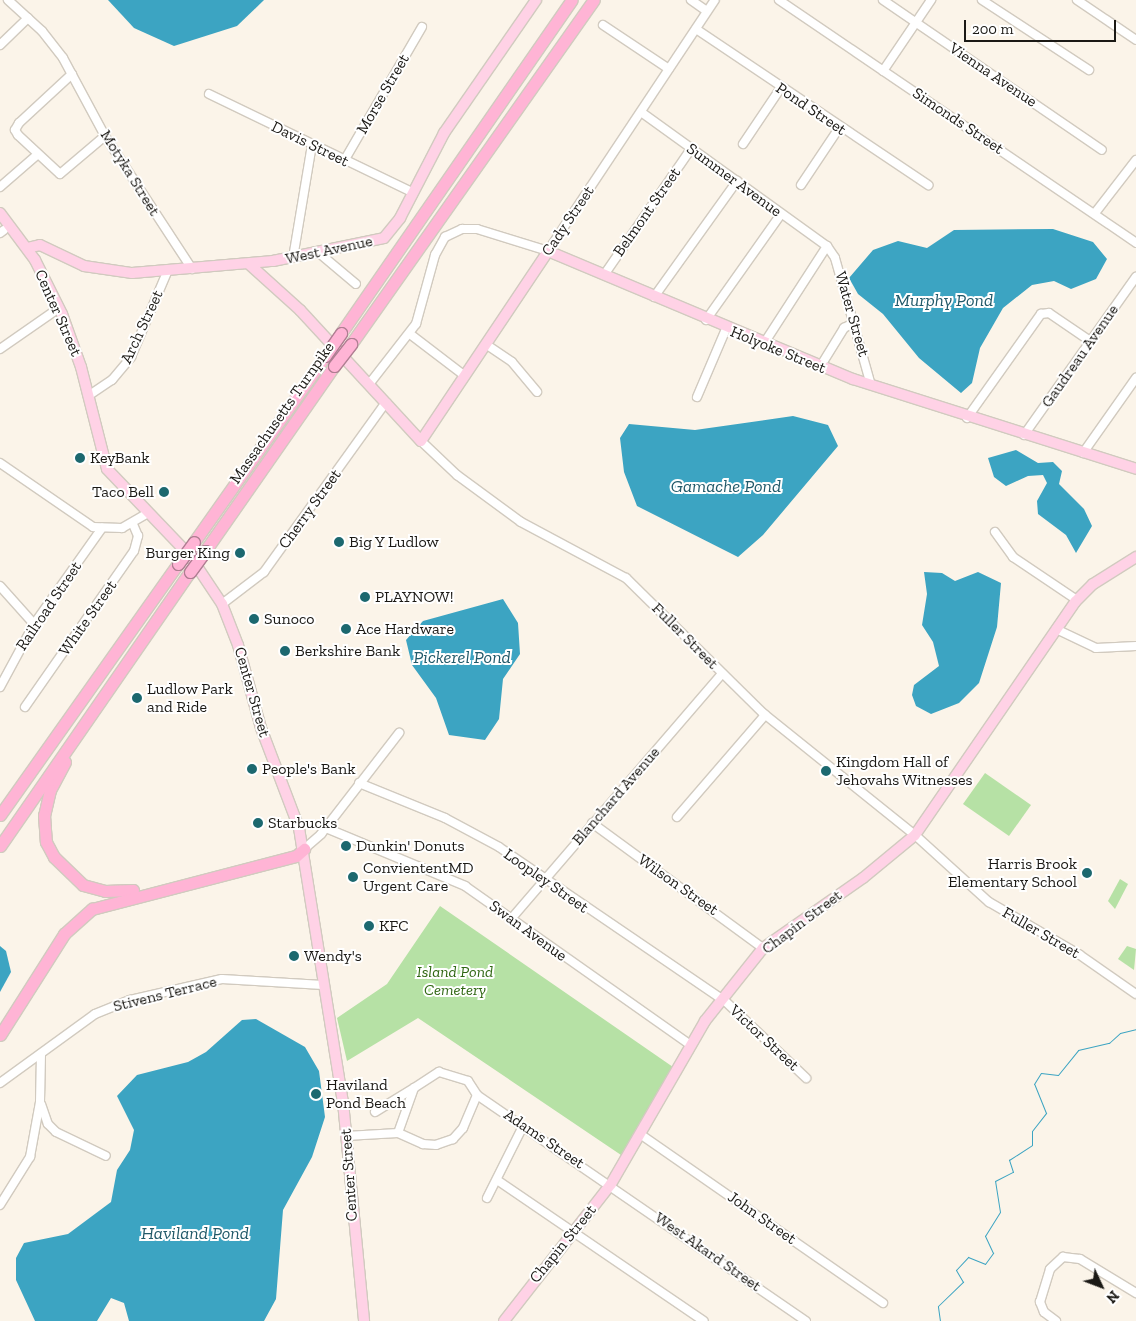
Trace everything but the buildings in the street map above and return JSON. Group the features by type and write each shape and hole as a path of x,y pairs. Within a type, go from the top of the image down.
{"highway":[{"name":"Massachusetts Turnpike","path":"0,815 325,356 572,0"},
{"name":"Massachusetts Turnpike","path":"0,846 334,366 594,0"},
{"path":"133,890 93,889 73,878 54,858 44,824 54,783 134,652"},
{"path":"1,1030 72,917 97,900 304,849"},
{"path":"1,1030 64,934 92,909 296,856 304,849"}],"main road":[{"name":"West Avenue","path":"27,248 40,245 84,266 114,272 167,272 293,258 384,238 396,225 444,133 536,0"},
{"name":"Center Street","path":"0,212 27,248 59,308 74,344 104,462 193,561 222,604 304,849 346,1136 364,1321"},
{"name":"Holyoke Street","path":"548,251 726,329 871,385 967,418 1136,469"},
{"name":"Cady Street","path":"421,441 487,345 548,251"},
{"name":"Fuller Street","path":"249,264 280,289 370,383 421,441"},
{"name":"Chapin Street","path":"504,1321 611,1184 690,1045 722,999 763,948 862,878 914,835 1077,600 1093,584 1136,557"}],"street":[{"name":"Motyka Street","path":"8,0 52,42 72,74 105,136 192,269"},
{"path":"691,0 708,11"},
{"name":"Cady Street","path":"548,251 715,0"},
{"name":"Simonds Street","path":"779,0 1136,243"},
{"name":"Vienna Avenue","path":"883,0 1102,150"},
{"path":"883,71 932,0"},
{"path":"982,0 1089,70"},
{"path":"1077,0 1136,40"},
{"path":"0,45 28,18"},
{"path":"603,25 669,69"},
{"name":"Morse Street","path":"344,161 422,27"},
{"name":"Pond Street","path":"696,29 780,89 928,185"},
{"path":"72,74 15,130 60,174 105,136"},
{"path":"743,144 780,89"},
{"name":"Davis Street","path":"209,94 344,161 412,192"},
{"name":"Summer Avenue","path":"641,112 827,246"},
{"path":"801,185 839,128"},
{"path":"293,258 312,144"},
{"name":"Belmont Street","path":"604,275 691,149"},
{"path":"0,186 38,154"},
{"path":"1095,214 1136,160"},
{"path":"654,297 737,181"},
{"path":"706,320 781,214"},
{"name":"Holyoke Street","path":"410,334 436,253 445,237 470,228 548,251"},
{"path":"763,344 827,246"},
{"name":"Water Street","path":"827,246 835,258 871,385"},
{"path":"319,253 356,284"},
{"name":"Arch Street","path":"88,396 112,380 131,357 167,272"},
{"name":"Gaudreau Avenue","path":"1024,435 1136,277"},
{"path":"0,349 59,308"},
{"path":"967,418 1041,314 1049,314 1090,341"},
{"path":"820,366 844,328 853,323"},
{"path":"698,397 726,329"},
{"path":"370,383 410,334 465,376"},
{"path":"487,345 512,362 537,392"},
{"path":"1083,453 1136,378"},
{"name":"Cherry Street","path":"222,604 264,572 386,402"},
{"name":"Fuller Street","path":"421,441 458,475 522,522 626,578 765,715 914,835 996,907 1080,955 1136,994"},
{"path":"0,463 86,524 102,528 133,524 148,513"},
{"name":"White Street","path":"25,707 134,551 138,536 133,524"},
{"name":"Railroad Street","path":"0,687 34,624 102,528"},
{"path":"995,532 1013,557 1077,600"},
{"path":"0,586 34,624"},
{"path":"1056,629 1096,648 1136,646"},
{"name":"Blanchard Avenue","path":"511,919 722,674"},
{"path":"677,817 765,715"},
{"path":"304,849 326,828 399,733"},
{"name":"Loopley Street","path":"359,783 464,826 722,999"},
{"name":"Wilson Street","path":"592,823 763,948"},
{"name":"Swan Avenue","path":"326,828 453,879 690,1045"},
{"name":"Stivens Terrace","path":"0,1083 104,1009 222,979 323,985"},
{"name":"Victor Street","path":"722,999 806,1078"},
{"path":"0,1206 30,1157 40,1102 41,1054"},
{"path":"346,1136 398,1133 423,1144 436,1145 453,1139 463,1128 477,1095 468,1081 439,1072 375,1112"},
{"path":"398,1133 414,1088"},
{"name":"Adams Street","path":"477,1095 611,1184"},
{"path":"40,1102 48,1124 56,1132 106,1156"},
{"path":"487,1198 523,1126"},
{"name":"John Street","path":"640,1134 883,1302"},
{"path":"497,1180 575,1230 704,1321"},
{"name":"West Akard Street","path":"611,1184 806,1321"},
{"path":"1056,1321 1044,1312 1040,1302 1050,1268 1063,1257 1078,1258 1136,1292"}],"green space":[{"path":"985,773 1031,805 1009,836 963,804"},
{"path":"1120,879 1128,884 1115,909 1108,901"},
{"name":"Island Pond Cemetery","path":"440,906 673,1067 621,1155 418,1018 347,1061 337,1018 387,984"},
{"path":"1127,946 1136,949 1134,970 1118,959"}],"water":[{"path":"108,0 264,0 237,26 174,46 134,28"},
{"name":"Murphy Pond","path":"1053,229 1093,242 1107,259 1096,279 1071,289 1054,281 1032,285 1003,308 980,348 972,383 961,393 919,358 883,314 858,294 849,278 873,250 898,241 927,248 954,230"},
{"name":"Gamache Pond","path":"793,416 828,425 838,446 763,535 738,557 637,506 624,472 620,438 629,424 695,430"},
{"path":"1016,450 1038,463 1053,462 1062,471 1059,484 1084,509 1092,526 1076,553 1066,535 1038,514 1037,501 1047,483 1043,475 1028,476 1006,486 994,477 988,458"},
{"path":"924,572 942,573 955,581 978,572 1001,583 997,627 979,683 959,703 931,714 916,706 912,695 914,685 939,666 933,642 922,625 927,594"},
{"name":"Pickerel Pond","path":"503,599 518,623 520,654 503,679 499,719 485,740 449,735 436,698 412,665 406,640 423,621"},
{"path":"0,946 6,951 11,972 0,992"},
{"name":"Haviland Pond","path":"256,1019 305,1047 319,1071 325,1117 312,1157 283,1210 276,1299 264,1321 129,1321 124,1303 111,1298 97,1321 35,1321 16,1280 16,1258 24,1243 68,1234 111,1202 117,1170 130,1150 134,1130 117,1096 137,1075 188,1062 206,1052 242,1020"}],"waterway":[{"path":"940,1321 938,1306 963,1282 956,1270 968,1257 985,1264 993,1253 985,1236 1000,1212 995,1181 1013,1172 1009,1160 1032,1145 1032,1131 1046,1113 1034,1084 1041,1073 1058,1075 1078,1050 1109,1043 1120,1033 1136,1029"}],"place":[{"name":"KeyBank","path":"80,458"},
{"name":"Taco Bell","path":"164,492"},
{"name":"Big Y Ludlow","path":"339,542"},
{"name":"Burger King","path":"240,553"},
{"name":"PLAYNOW!","path":"365,597"},
{"name":"Sunoco","path":"254,619"},
{"name":"Ace Hardware","path":"346,629"},
{"name":"Berkshire Bank","path":"285,651"},
{"name":"Ludlow Park and Ride","path":"137,698"},
{"name":"People's Bank","path":"252,769"},
{"name":"Kingdom Hall of Jehovahs Witnesses","path":"826,771"},
{"name":"Starbucks","path":"258,823"},
{"name":"Dunkin' Donuts","path":"346,846"},
{"name":"Harris Brook Elementary School","path":"1087,873"},
{"name":"ConviententMD Urgent Care","path":"353,877"},
{"name":"KFC","path":"369,926"},
{"name":"Wendy's","path":"294,956"},
{"name":"Haviland Pond Beach","path":"316,1094"}]}
